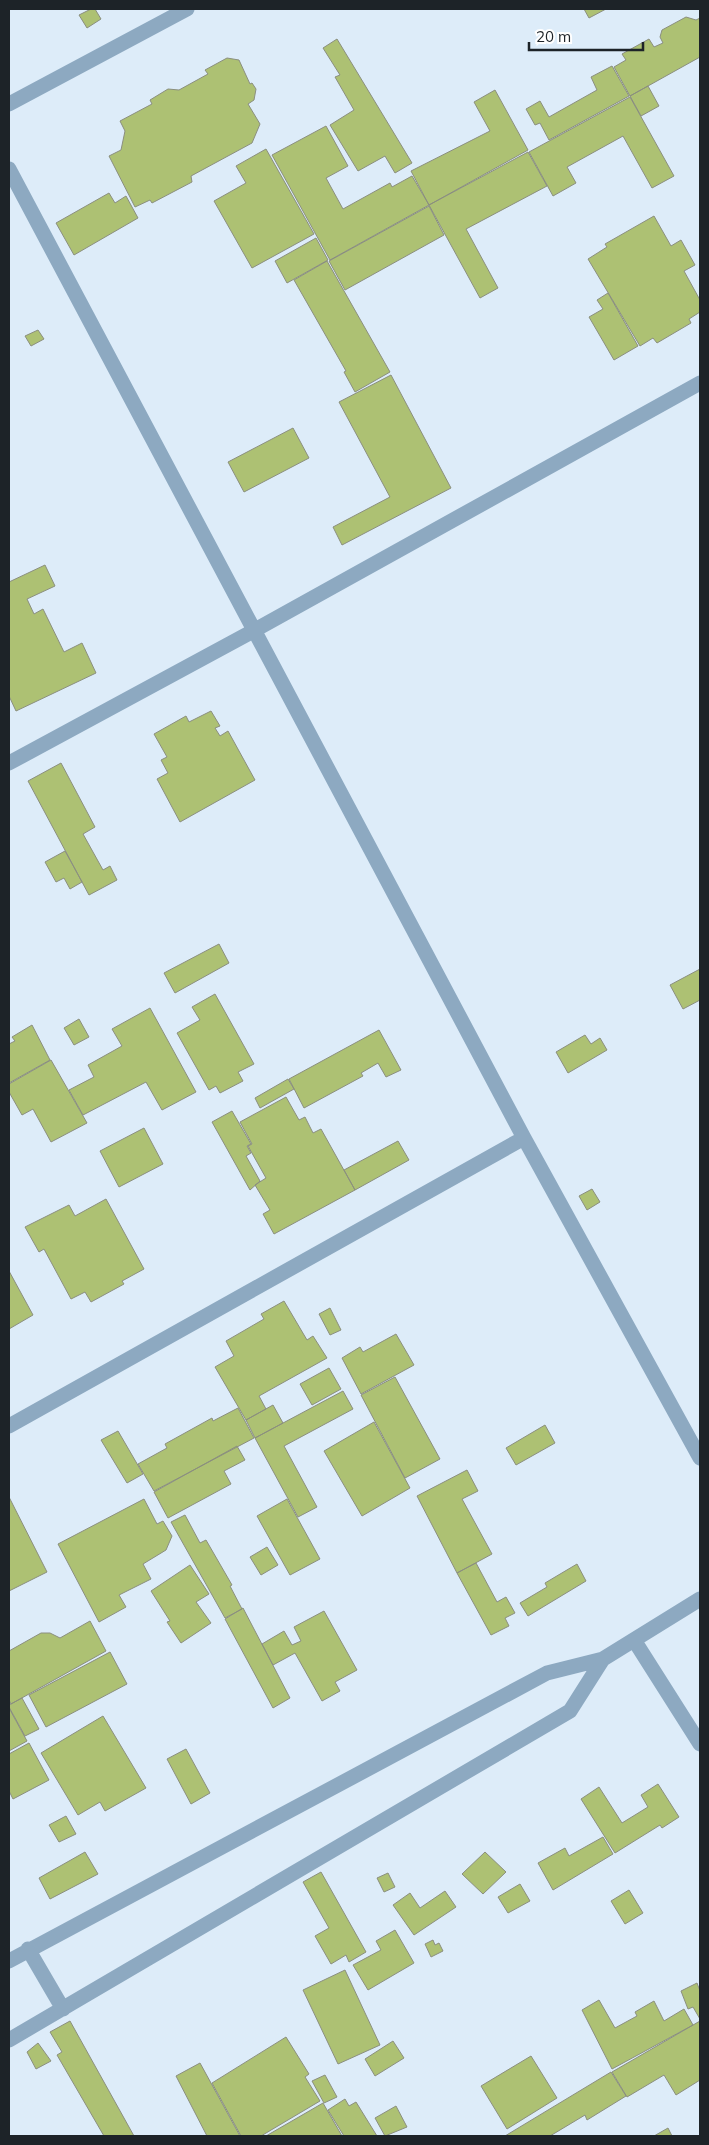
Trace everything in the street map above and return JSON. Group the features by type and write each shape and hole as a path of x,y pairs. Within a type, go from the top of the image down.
{"street":[{"path":"9,104 186,9"},
{"path":"9,168 524,1138 700,1458"},
{"path":"9,764 255,630 700,382"},
{"path":"9,1426 524,1138"},
{"path":"9,1961 28,1949 547,1673 603,1659 700,1599"},
{"path":"634,1640 700,1744"},
{"path":"9,2040 570,1711 603,1659"},
{"path":"28,1949 63,2009"}],"building":[{"path":"95,9 101,19 87,28 79,15"},
{"path":"584,9 606,9 589,18"},
{"path":"686,17 696,20 700,18 700,57 630,96 614,67 626,60 622,54 649,39 654,47 663,43 660,37 662,30"},
{"path":"337,39 412,163 395,173 385,156 358,171 330,125 354,110 335,77 340,75 323,48"},
{"path":"227,58 239,60 250,84 252,83 256,89 254,100 248,104 260,124 252,143 191,176 192,182 152,203 150,200 135,207 109,156 121,150 125,131 120,121 152,104 150,100 168,89 179,90 208,74 205,70"},
{"path":"612,66 629,96 549,140 540,123 535,125 526,109 540,101 549,117 597,90 591,77"},
{"path":"648,86 659,106 641,116 630,96"},
{"path":"495,90 528,150 429,205 411,171 490,131 474,102"},
{"path":"630,97 674,176 652,188 623,136 567,167 576,183 553,196 529,152"},
{"path":"326,126 348,166 326,178 343,209 390,183 392,187 412,176 429,205 330,260 272,155"},
{"path":"266,149 314,234 252,268 214,201 246,183 236,166"},
{"path":"528,152 547,186 466,229 498,288 480,298 429,205"},
{"path":"109,193 115,203 126,196 138,218 74,255 56,223"},
{"path":"429,206 444,235 345,290 329,261"},
{"path":"654,216 671,246 681,240 695,265 684,271 700,300 700,312 689,319 691,323 657,343 653,338 640,346 588,259 607,247 605,244"},
{"path":"316,238 328,260 287,283 275,261"},
{"path":"327,261 390,372 355,392 344,372 346,371 294,280"},
{"path":"608,293 638,346 614,360 589,317 603,309 597,300"},
{"path":"38,330 44,339 31,346 25,336"},
{"path":"391,375 451,488 342,545 333,527 390,497 339,402"},
{"path":"293,428 309,458 244,492 228,462"},
{"path":"45,565 55,586 27,599 34,614 43,609 64,652 82,643 96,673 16,711 9,696 9,582"},
{"path":"211,711 220,726 215,728 220,736 228,731 255,780 180,822 157,779 168,773 161,760 167,757 154,734 186,716 189,722"},
{"path":"61,763 95,827 83,834 103,870 110,866 117,880 89,895 28,781"},
{"path":"65,851 82,882 70,889 64,878 56,882 45,862"},
{"path":"219,944 229,963 175,993 164,973"},
{"path":"700,969 700,1000 683,1009 670,985"},
{"path":"215,994 254,1064 238,1072 243,1081 220,1093 216,1086 209,1090 177,1033 200,1020 192,1007"},
{"path":"150,1008 196,1092 162,1110 146,1082 83,1115 69,1090 94,1077 88,1065 122,1046 112,1029"},
{"path":"79,1019 89,1037 74,1045 64,1028"},
{"path":"32,1025 50,1060 9,1083 9,1044 15,1041 12,1037"},
{"path":"379,1030 401,1070 386,1077 378,1063 361,1073 363,1076 304,1108 289,1079"},
{"path":"585,1035 591,1044 600,1038 607,1050 568,1073 556,1052"},
{"path":"51,1060 87,1123 51,1142 33,1109 22,1115 9,1092 9,1084"},
{"path":"288,1079 294,1089 260,1108 255,1098"},
{"path":"286,1097 299,1120 305,1117 313,1133 321,1129 355,1190 274,1234 263,1214 270,1210 255,1185 266,1178 248,1146 252,1144 240,1122"},
{"path":"232,1111 251,1144 247,1146 251,1153 246,1156 260,1181 250,1190 212,1122"},
{"path":"144,1128 163,1164 119,1187 100,1151"},
{"path":"398,1141 409,1160 355,1190 344,1170"},
{"path":"592,1189 600,1202 587,1210 579,1196"},
{"path":"106,1199 144,1269 122,1281 124,1284 91,1302 85,1292 71,1299 44,1249 39,1252 25,1227 69,1205 75,1216"},
{"path":"9,1271 33,1315 9,1329"},
{"path":"284,1301 307,1340 313,1336 327,1358 259,1396 266,1409 246,1420 215,1367 234,1356 226,1341 264,1319 261,1314"},
{"path":"330,1308 341,1330 330,1335 319,1314"},
{"path":"396,1334 414,1365 361,1394 342,1358 360,1347 363,1352"},
{"path":"329,1368 341,1389 312,1405 300,1384"},
{"path":"395,1377 440,1459 405,1478 361,1395"},
{"path":"343,1391 353,1409 284,1446 317,1507 298,1517 255,1438"},
{"path":"273,1405 283,1423 255,1438 246,1420"},
{"path":"238,1408 254,1438 154,1491 138,1464 167,1448 165,1444 212,1418 213,1421"},
{"path":"374,1422 410,1488 362,1516 324,1451"},
{"path":"545,1425 555,1443 516,1465 506,1448"},
{"path":"118,1431 143,1474 127,1483 101,1440"},
{"path":"237,1446 245,1460 224,1471 231,1484 168,1518 154,1492"},
{"path":"467,1470 478,1491 462,1499 492,1554 457,1573 417,1496"},
{"path":"9,1497 47,1572 9,1591"},
{"path":"144,1499 157,1524 163,1521 172,1536 166,1550 143,1564 151,1579 119,1595 126,1607 99,1622 58,1544"},
{"path":"287,1499 320,1559 290,1575 257,1516"},
{"path":"185,1515 200,1543 206,1540 232,1585 230,1586 242,1609 225,1618 171,1522"},
{"path":"267,1547 278,1565 261,1575 250,1557"},
{"path":"476,1563 497,1602 506,1597 515,1613 505,1618 509,1626 491,1635 457,1573"},
{"path":"577,1564 586,1581 528,1616 520,1603 547,1587 545,1583"},
{"path":"190,1565 209,1594 196,1602 211,1623 181,1643 167,1622 170,1621 151,1591"},
{"path":"243,1608 290,1698 273,1708 225,1619"},
{"path":"324,1611 357,1670 335,1682 340,1691 322,1701 295,1653 273,1665 262,1644 284,1631 292,1645 301,1641 294,1627"},
{"path":"90,1621 106,1651 11,1704 9,1700 9,1651 41,1633 50,1633 60,1638"},
{"path":"110,1652 127,1684 46,1727 29,1695"},
{"path":"22,1698 39,1729 25,1736 9,1707 9,1705"},
{"path":"9,1708 27,1741 9,1751"},
{"path":"103,1716 146,1788 105,1811 100,1802 78,1815 41,1753"},
{"path":"29,1743 49,1780 13,1799 9,1791 9,1754"},
{"path":"186,1749 210,1793 191,1804 167,1759"},
{"path":"658,1784 679,1817 662,1828 660,1825 615,1853 581,1799 599,1787 622,1823 648,1807 641,1795"},
{"path":"66,1816 76,1834 59,1842 49,1825"},
{"path":"603,1837 613,1854 553,1890 538,1863 565,1848 569,1856"},
{"path":"85,1852 98,1874 50,1899 39,1878"},
{"path":"485,1852 506,1872 483,1894 462,1874"},
{"path":"321,1872 366,1952 349,1962 346,1955 331,1964 315,1936 329,1928 303,1882"},
{"path":"388,1873 395,1887 384,1892 377,1878"},
{"path":"520,1884 530,1901 508,1913 498,1897"},
{"path":"629,1890 643,1913 625,1924 611,1901"},
{"path":"445,1891 456,1907 414,1935 393,1905 410,1893 420,1908"},
{"path":"395,1930 414,1963 368,1990 353,1965 381,1950 376,1941"},
{"path":"433,1940 435,1945 439,1943 443,1951 431,1957 425,1944"},
{"path":"345,1970 380,2045 338,2064 303,1990"},
{"path":"697,1983 700,1991 700,2019 693,2007 688,2009 681,1991"},
{"path":"599,2000 615,2028 637,2016 635,2012 654,2001 664,2021 684,2009 693,2025 612,2069 582,2010"},
{"path":"70,2021 134,2136 104,2136 57,2055 62,2052 50,2032"},
{"path":"700,2021 700,2080 676,2095 664,2075 627,2097 612,2072"},
{"path":"286,2037 309,2074 305,2077 320,2101 261,2136 241,2136 212,2083"},
{"path":"393,2041 404,2058 375,2076 365,2059"},
{"path":"38,2043 51,2061 36,2069 27,2052"},
{"path":"531,2056 557,2098 507,2129 481,2086"},
{"path":"200,2063 240,2136 207,2136 176,2076"},
{"path":"611,2072 626,2096 587,2120 585,2115 550,2136 505,2136"},
{"path":"325,2075 337,2097 324,2103 312,2081"},
{"path":"345,2099 349,2106 356,2102 377,2136 344,2136 328,2110"},
{"path":"323,2103 342,2136 266,2136"},
{"path":"396,2106 407,2127 385,2136 375,2118"},
{"path":"668,2128 672,2136 654,2136"}]}
